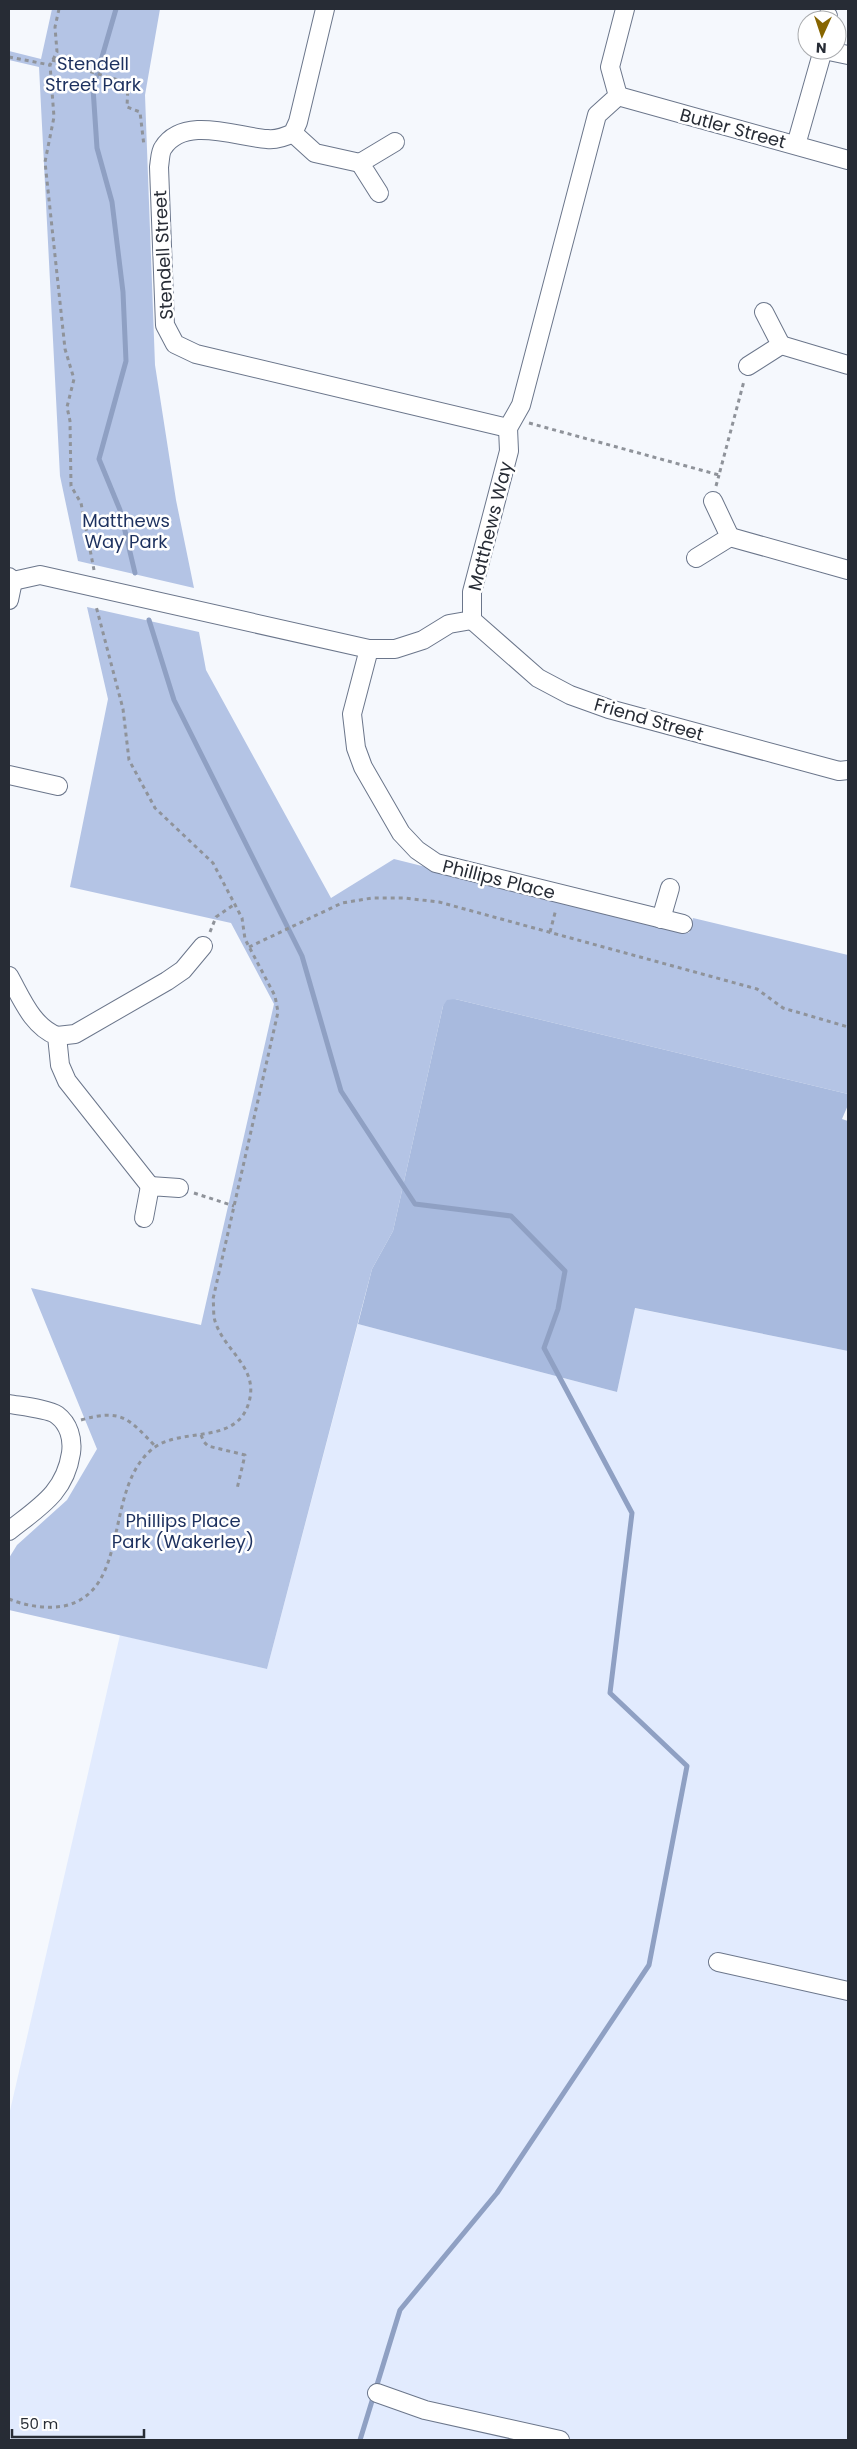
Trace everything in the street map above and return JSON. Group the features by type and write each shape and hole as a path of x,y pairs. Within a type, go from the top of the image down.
{"street":[{"path":"325,9 298,122 293,133 315,153 360,163 395,142"},
{"path":"618,96 610,67 625,9"},
{"path":"796,146 820,60"},
{"name":"Butler Street","path":"618,96 848,160"},
{"name":"Matthews Way","path":"472,620 472,592 509,452 511,423 521,405 597,115 618,96"},
{"name":"Stendell Street","path":"293,133 282,138 268,139 200,129 180,134 163,148 159,167 165,325 175,344 196,354 511,423"},
{"path":"360,163 378,193"},
{"path":"764,312 781,345 848,365"},
{"path":"748,366 781,345"},
{"path":"713,501 730,536 848,570"},
{"path":"696,558 730,536"},
{"path":"9,600 11,579 40,575 368,649 395,649 423,640 450,624 472,620"},
{"name":"Friend Street","path":"472,620 538,678 570,695 609,709 839,771 848,770"},
{"name":"Phillips Place","path":"368,649 352,714 352,731 363,767 400,833 417,850 436,863 683,924"},
{"path":"9,776 58,786"},
{"path":"661,919 670,888"},
{"path":"9,976 36,1023 45,1031 57,1036 75,1034 183,970 203,946"},
{"path":"57,1036 60,1066 67,1080 150,1186 179,1188"},
{"path":"144,1218 150,1186"},
{"path":"9,1404 56,1414 67,1425 72,1444 68,1469 61,1486 49,1500 9,1531"},
{"path":"718,1962 848,1991"},
{"path":"378,2393 425,2410 560,2440"}],"path":[{"path":"9,1599 50,1609 76,1603 94,1588 105,1573 126,1489 137,1465 156,1446 172,1440 201,1435 227,1427 242,1417 252,1388 248,1373 224,1339 215,1321 213,1299 278,1012 275,996 245,940 242,918 213,863 155,808 129,760 122,709 96,603 98,587 81,503 70,486 70,421 67,407 74,379 65,350 45,162 54,117 50,65 57,52 55,27 59,9"},
{"path":"9,57 50,65"},
{"path":"52,60 128,82 127,107 140,112 145,150 159,167"},
{"path":"511,423 546,429 718,475 748,366"},
{"path":"550,932 560,894"},
{"path":"249,947 342,903 372,898 404,898 439,902 757,989 783,1008 848,1027"},
{"path":"203,946 216,917 235,904"},
{"path":"179,1188 234,1206"},
{"path":"67,1425 104,1414 116,1415 131,1422 156,1446"},
{"path":"201,1435 208,1446 244,1455 237,1489"}],"shaded area":[{"path":"455,999 848,1094 848,1105 842,1119 848,1121 848,1351 635,1308 617,1392 358,1324 372,1269 393,1231 443,1006 447,1000"},
{"path":"634,1308 848,1351 848,2440 9,2440 9,2115 120,1635 267,1669 358,1324 617,1392"}],"green space":[{"name":"Stendell Street Park","path":"52,9 160,9 145,95 155,365 176,500 194,588 78,561 60,476 39,67 9,60 9,51 41,59"},
{"name":"Phillips Place Park (Wakerley)","path":"87,607 199,632 206,670 331,898 394,859 689,933 693,918 848,955 848,1094 455,999 443,1006 393,1231 372,1269 267,1669 9,1610 9,1558 17,1545 67,1500 97,1449 31,1288 201,1325 274,1004 231,923 70,887 108,699"}],"waterway":[{"path":"116,9 93,88 97,148 112,202 123,292 126,361 99,459 120,510 135,573"},
{"path":"149,620 174,700 302,956 341,1091 415,1204 511,1216 565,1271 558,1309 544,1348 632,1513 610,1693 687,1766 649,1965 497,2193 400,2310 360,2440"}],"park label":[{"name":"Matthews Way Park","path":"126,530"}]}
